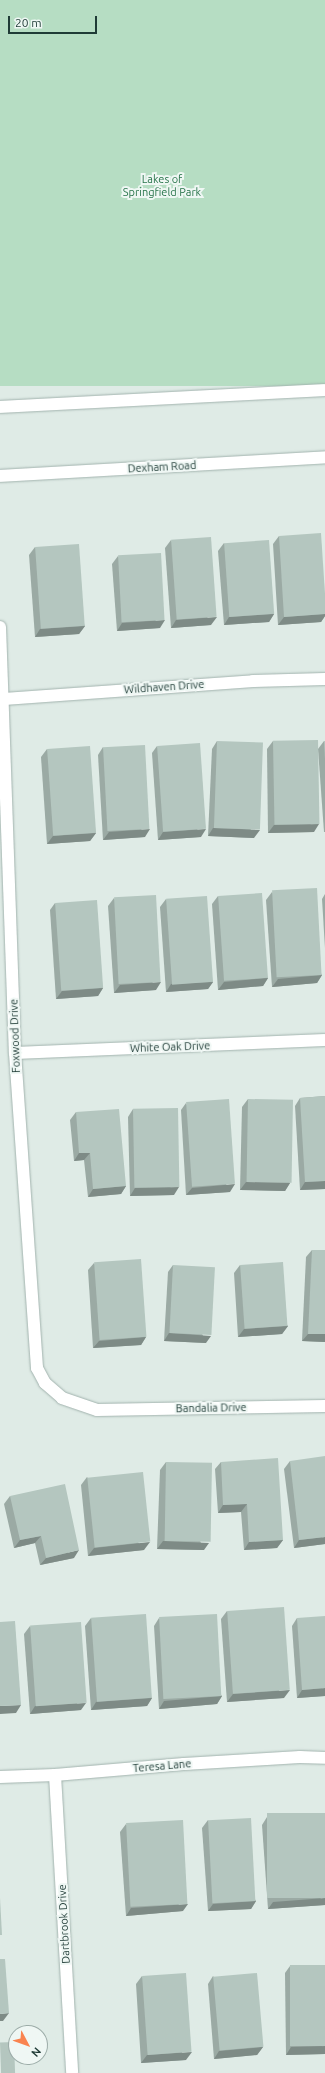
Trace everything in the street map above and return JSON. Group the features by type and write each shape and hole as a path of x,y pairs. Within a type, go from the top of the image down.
{"street":[{"path":"0,407 325,390"},
{"name":"Dexham Road","path":"0,476 325,457"},
{"name":"Foxwood Drive","path":"0,627 4,699 15,1053 37,1368 45,1383 62,1398 97,1410"},
{"name":"Wildhaven Drive","path":"4,699 252,681 325,679"},
{"name":"White Oak Drive","path":"15,1053 325,1040"},
{"name":"Bandalia Drive","path":"97,1410 325,1406"},
{"name":"Teresa Lane","path":"0,1778 56,1775 184,1764 300,1757 325,1758"},
{"name":"Dartbrook Drive","path":"56,1775 72,2073"}],"green space":[{"name":"Lakes of Springfield Park","path":"0,0 325,0 325,386 0,386"}],"building":[{"path":"321,533 325,614 284,617 279,536"},
{"path":"211,537 217,617 177,620 171,540"},
{"path":"269,540 274,614 229,617 224,543"},
{"path":"79,544 85,626 41,629 35,547"},
{"path":"161,553 165,620 122,622 118,555"},
{"path":"318,740 319,824 274,825 273,741"},
{"path":"217,741 263,743 260,830 214,828"},
{"path":"200,743 206,829 163,832 157,746"},
{"path":"145,745 149,829 107,831 103,747"},
{"path":"90,746 96,833 53,836 47,749"},
{"path":"317,888 322,975 277,977 272,890"},
{"path":"262,893 268,978 224,981 218,896"},
{"path":"156,895 161,982 119,984 114,897"},
{"path":"207,896 213,982 172,985 166,899"},
{"path":"97,900 103,988 61,991 55,903"},
{"path":"325,1096 325,1181 305,1182 300,1098"},
{"path":"229,1099 235,1184 192,1187 186,1102"},
{"path":"248,1099 293,1100 292,1183 247,1182"},
{"path":"178,1108 179,1187 134,1188 133,1109"},
{"path":"119,1109 126,1186 93,1189 90,1153 79,1153 76,1112"},
{"path":"312,1250 325,1250 325,1334 308,1334"},
{"path":"141,1259 146,1337 100,1340 94,1262"},
{"path":"283,1262 287,1326 245,1329 240,1265"},
{"path":"173,1265 215,1267 211,1335 169,1333"},
{"path":"325,1456 325,1537 299,1540 290,1461"},
{"path":"278,1458 283,1540 249,1542 247,1504 223,1505 221,1462"},
{"path":"166,1462 212,1463 211,1542 165,1541"},
{"path":"143,1472 150,1542 95,1547 87,1478"},
{"path":"65,1484 79,1550 46,1558 41,1536 20,1540 10,1496"},
{"path":"284,1607 290,1690 233,1694 227,1611"},
{"path":"146,1614 152,1698 97,1702 91,1618"},
{"path":"217,1614 221,1696 163,1699 159,1617"},
{"path":"325,1616 325,1688 302,1690 297,1618"},
{"path":"15,1621 21,1705 0,1706 0,1622"},
{"path":"81,1622 87,1703 36,1706 30,1626"},
{"path":"267,1813 325,1813 325,1898 267,1898"},
{"path":"251,1818 255,1901 212,1903 208,1820"},
{"path":"183,1820 187,1904 130,1907 126,1823"},
{"path":"0,1898 2,1935 0,1935"},
{"path":"0,1959 5,1959 9,2013 0,2014"},
{"path":"290,1965 325,1965 325,2046 290,2046"},
{"path":"186,1973 192,2052 148,2055 142,1976"},
{"path":"257,1973 263,2047 220,2051 213,1977"},
{"path":"0,2042 8,2042 8,2065 15,2065 15,2073 1,2073"}]}
